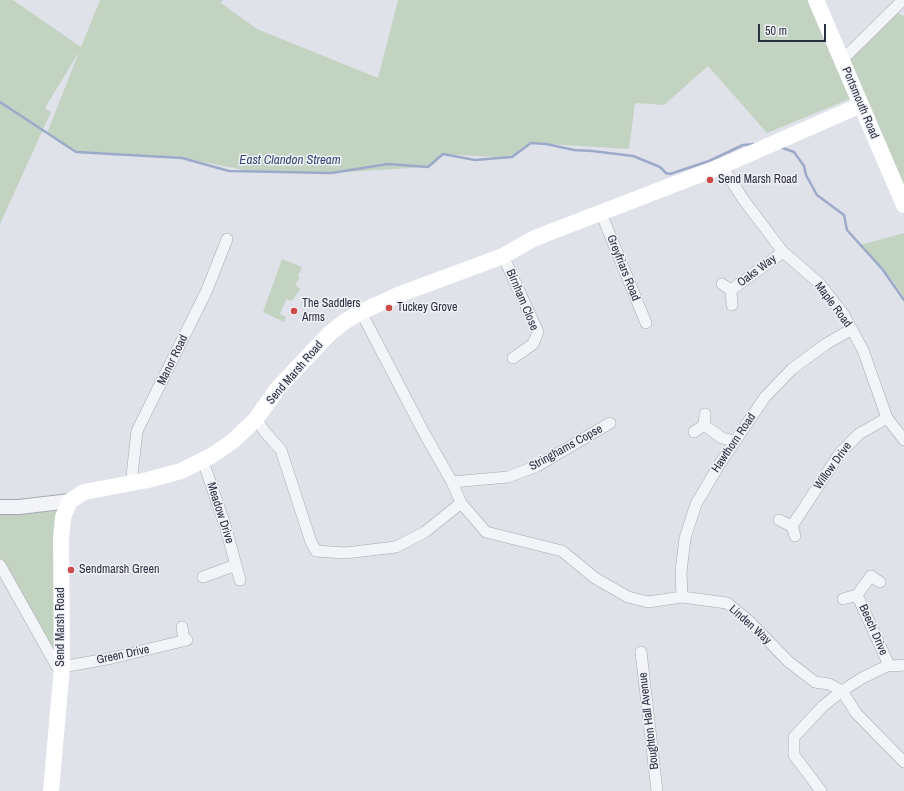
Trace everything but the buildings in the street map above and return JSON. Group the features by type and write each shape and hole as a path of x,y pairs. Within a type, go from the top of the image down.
{"main road":[{"name":"Portsmouth Road","path":"816,0 904,205"},
{"name":"Send Marsh Road","path":"51,791 62,669 61,539 63,517 70,501 84,492 131,484 180,471 203,461 233,441 256,419 278,388 329,334 344,322 361,312 398,295 503,256 534,239 722,166 861,105"}],"street":[{"path":"842,60 903,0"},
{"name":"Maple Road","path":"722,166 743,199 783,252 819,283 844,315 863,350 887,418 904,440"},
{"name":"Greyfriars Road","path":"601,212 646,323"},
{"name":"Manor Road","path":"131,484 137,431 207,290 227,238"},
{"name":"Oaks Way","path":"732,305 727,287 783,252"},
{"name":"Birnham Close","path":"503,256 538,332 533,344 513,358"},
{"path":"256,419 281,450 311,542 316,551 345,553 396,547 425,532 461,503 452,482 426,437 361,312"},
{"name":"Hawthorn Road","path":"682,596 681,572 685,538 696,504 735,441 765,397 792,369 826,344 852,330"},
{"name":"Willow Drive","path":"779,520 793,531 840,453 859,434 887,418"},
{"path":"694,432 705,420 722,438 735,441"},
{"name":"Stringhams Copse","path":"452,482 508,477 538,466 610,423"},
{"name":"Meadow Drive","path":"203,461 226,525 240,580"},
{"path":"0,507 70,501"},
{"name":"Linden Way","path":"461,503 486,532 562,551 595,578 628,597 648,602 682,596 727,603 748,620 789,662 815,682 829,684 842,691"},
{"path":"0,565 56,665 62,669"},
{"path":"203,577 236,565"},
{"name":"Beech Drive","path":"843,599 857,595 872,576 880,582"},
{"name":"Beech Drive","path":"857,595 888,665"},
{"name":"Green Drive","path":"62,669 185,640 182,627"},
{"name":"Boughton Hall Avenue","path":"641,652 657,791"},
{"path":"821,791 794,755 794,737 823,706 842,691 862,678 888,665 904,665"},
{"path":"842,691 856,713 904,762"}],"green space":[{"path":"0,0 13,0 81,47 100,0 223,0 221,3 257,29 378,78 398,0 810,0 852,98 767,133 708,66 664,105 635,103 629,149 531,143 512,158 443,154 427,167 331,173 250,171 182,158 76,152 47,133 79,52 45,108 51,112 0,224"},
{"path":"897,13 904,16 904,186 849,61"},
{"path":"904,233 904,297 894,282 860,245"},
{"path":"282,259 302,267 298,276 300,278 295,284 300,289 292,301 286,299 280,314 286,317 284,322 263,312"},
{"path":"60,509 57,658 0,557 0,514"}],"waterway":[{"name":"East Clandon Stream","path":"0,102 76,152 182,158 229,171 331,173 388,164 428,167 443,154 475,160 512,157 531,143 546,144 574,150 633,156 660,167 666,173 670,174 709,161 743,145 754,144"},
{"name":"East Clandon Stream","path":"780,147 794,152 804,166 806,175 817,195 844,215 847,230 883,270 904,300"}],"place":[{"name":"Send Marsh Road","path":"710,180"},
{"name":"Tuckey Grove","path":"389,308"},
{"name":"The Saddlers Arms","path":"294,311"},
{"name":"Sendmarsh Green","path":"71,570"}]}
